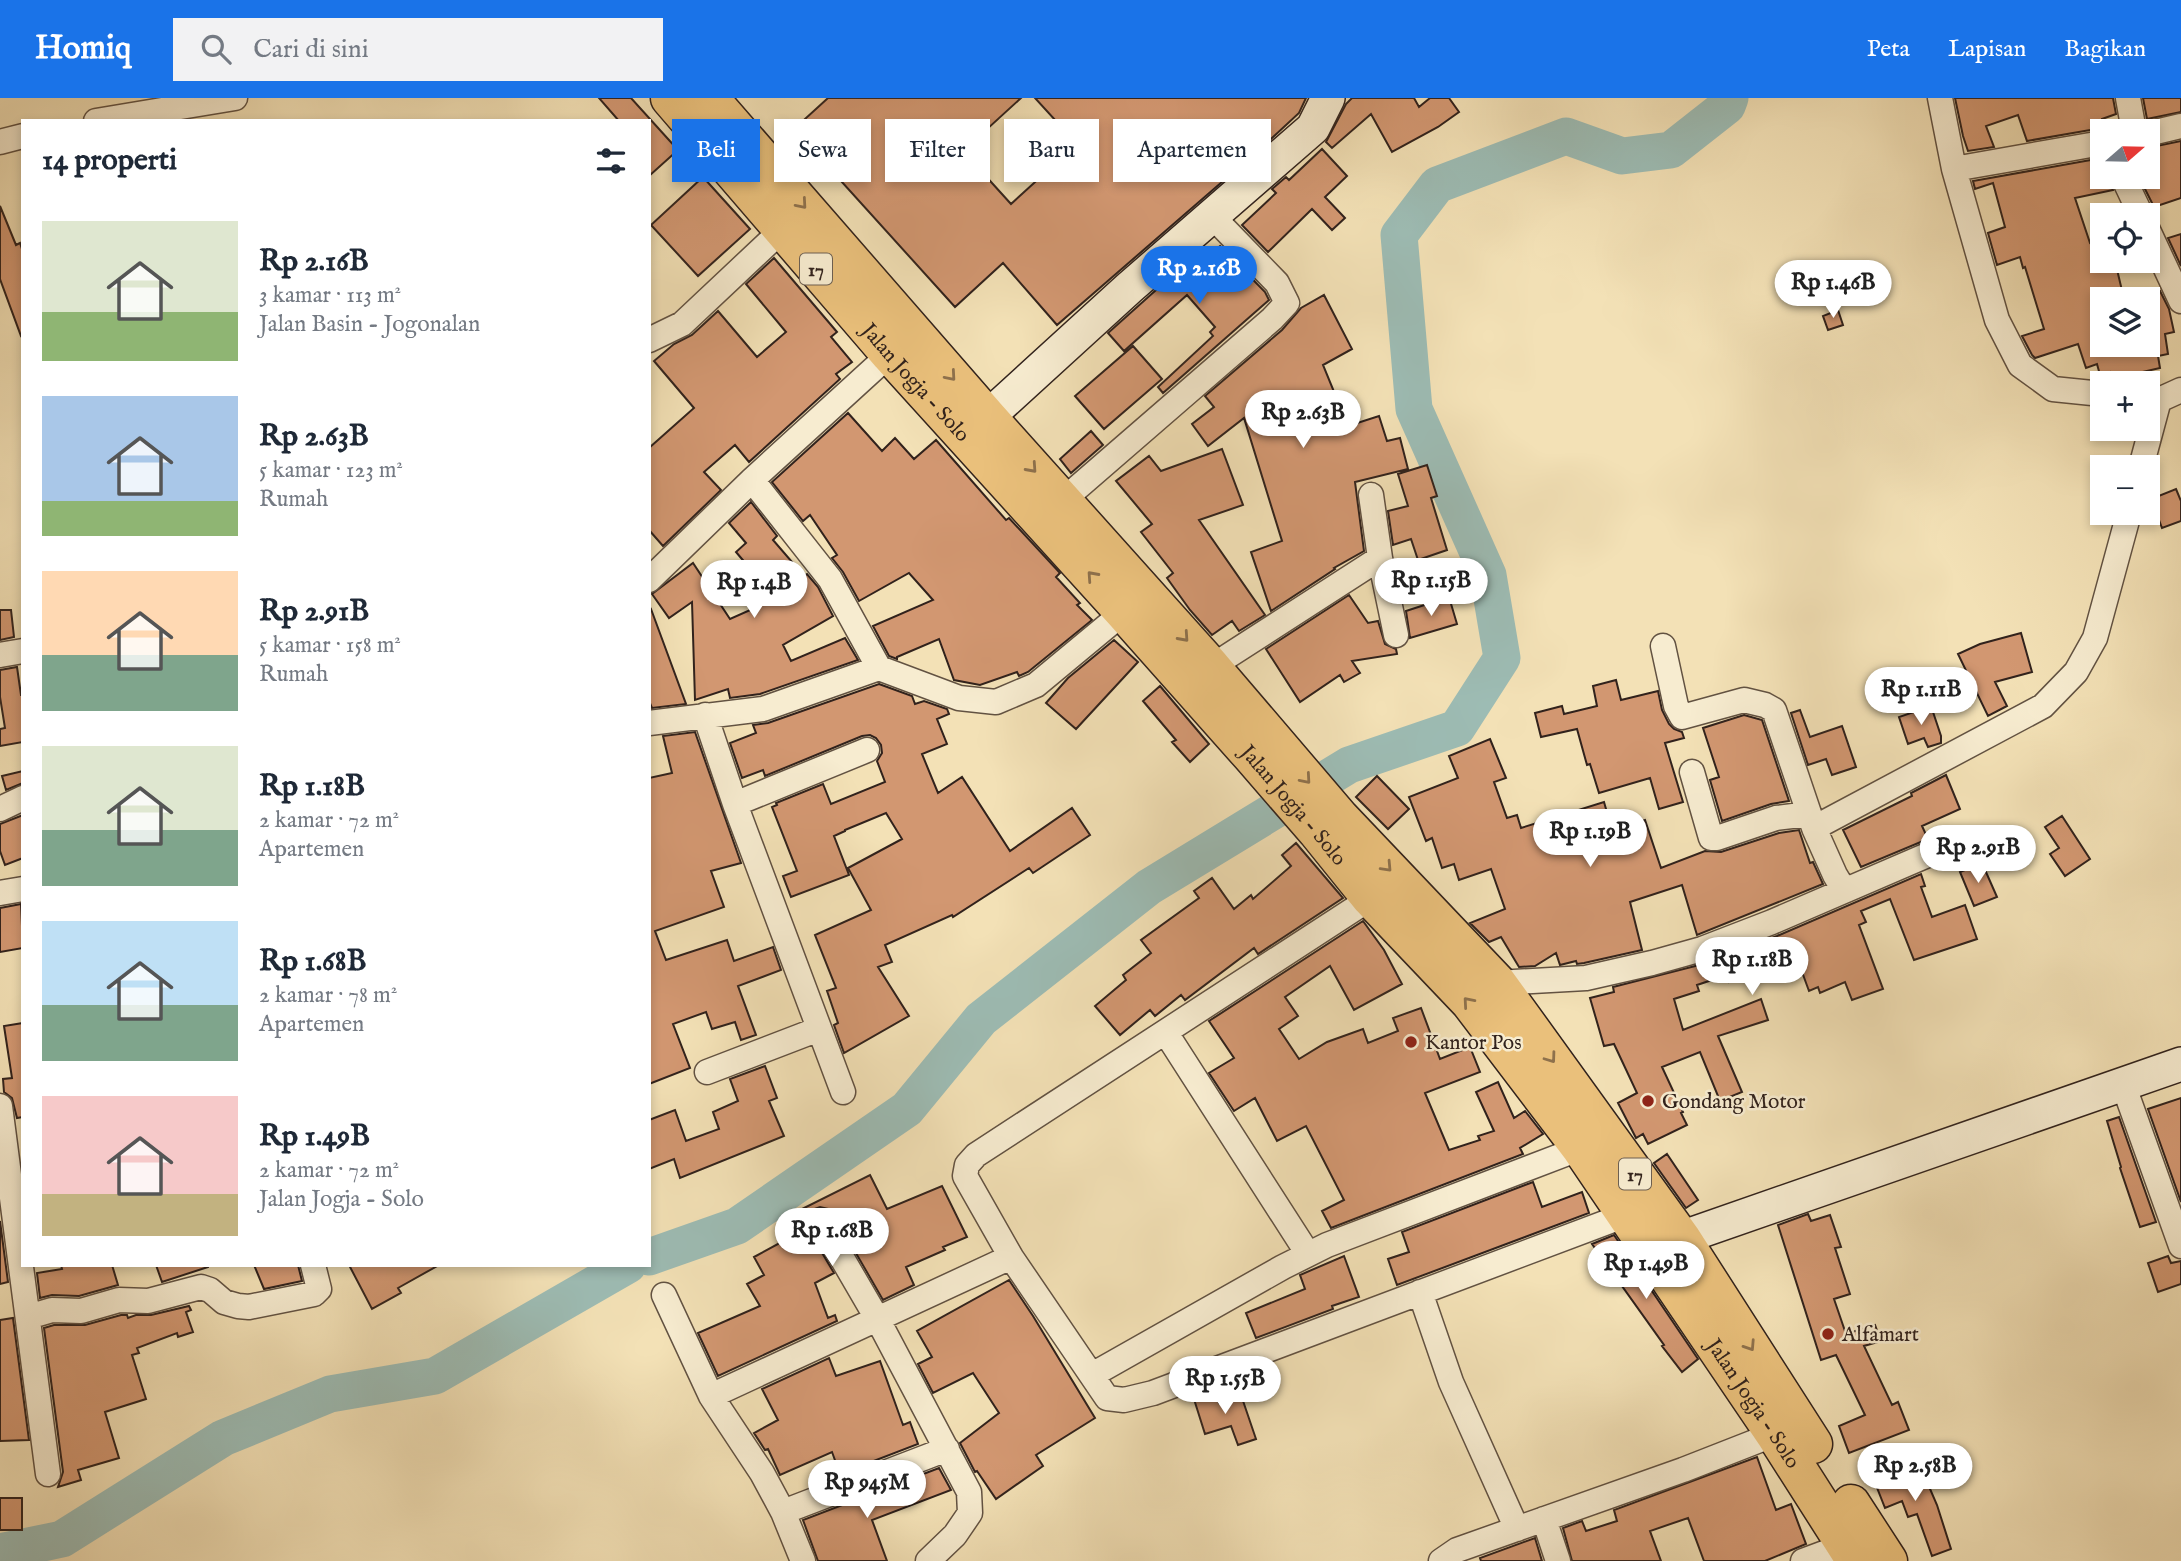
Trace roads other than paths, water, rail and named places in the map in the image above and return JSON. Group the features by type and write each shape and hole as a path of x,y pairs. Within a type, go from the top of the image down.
{"highway":[{"name":"Jalan Jogja - Solo","path":"670,98 890,354 1062,501 1212,667 1262,747"},
{"name":"Jalan Jogja - Solo","path":"709,98 1124,612 1262,747 1329,825 1497,983 1681,1238 1888,1561"},
{"name":"Jalan Jogja - Solo","path":"1329,825 1371,898 1469,1002 1581,1148 1775,1434 1851,1553"}],"street":[{"path":"119,119 189,113 235,98"},
{"path":"976,427 1313,128 1328,98"},
{"path":"1940,98 1954,169 1997,320 2020,365 2053,388 2090,393"},
{"path":"2128,98 2132,119"},
{"path":"2160,131 2181,127"},
{"path":"0,142 21,137"},
{"path":"1954,169 2090,145"},
{"path":"1062,501 1272,319 1287,303 1277,284 1212,216"},
{"path":"651,339 682,324 783,229"},
{"path":"2160,256 2181,300"},
{"path":"651,578 752,480 890,354"},
{"path":"2145,455 2162,396"},
{"path":"752,480 830,579 878,668"},
{"path":"1371,495 1380,558 1396,635"},
{"path":"1692,772 1708,832 1713,839 1776,818 1812,821 2043,706 2076,672 2095,638 2126,525"},
{"path":"1212,667 1380,558"},
{"path":"651,723 763,709 878,668 959,698 996,702 1036,685 1124,612"},
{"path":"1663,646 1676,706 1682,717 1744,700 1774,710 1812,821 1844,890"},
{"path":"0,654 21,651"},
{"path":"705,715 735,804 843,1092"},
{"path":"735,804 867,750"},
{"path":"0,809 21,800"},
{"path":"1497,983 1586,978 1652,964 1772,922 1960,841"},
{"path":"0,893 21,889"},
{"path":"1371,898 976,1155 967,1165 965,1176 1011,1257 1107,1398 1124,1400 1143,1395 1626,1215"},
{"path":"707,1072 819,1029"},
{"path":"1166,1033 1308,1254"},
{"path":"1681,1238 2181,1064"},
{"path":"2123,1084 2181,1246"},
{"path":"0,1106 21,1264"},
{"path":"1091,1375 1326,1245 1581,1148"},
{"path":"821,1222 878,1320 969,1492 970,1513 955,1535 928,1561"},
{"path":"711,1396 1011,1257"},
{"path":"21,1267 48,1474"},
{"path":"27,1317 52,1310 82,1311 119,1300 148,1301 201,1287 211,1290 230,1305 257,1305 314,1294 319,1289 314,1267"},
{"path":"1420,1292 1451,1382 1517,1529"},
{"path":"664,1295 711,1396 762,1473 783,1512 803,1561"},
{"path":"1441,1561 1457,1550 1683,1470 1775,1434"},
{"path":"783,1512 947,1449"},
{"path":"1544,1519 1558,1561"},
{"path":"1803,1561 1851,1553"}],"waterway":[{"path":"651,1256 737,1226 907,1109 981,1019 1149,887 1349,765 1457,728 1502,658 1488,575 1414,409 1399,235 1437,185 1566,136 1622,156 1671,150 1727,106 1730,98"},
{"path":"0,1552 62,1539 223,1438 330,1394 435,1376 625,1267"}],"place":[{"name":"Kantor Pos","path":"1411,1042"},
{"name":"Gondang Motor","path":"1648,1101"},
{"name":"Alfamart","path":"1828,1334"}]}
